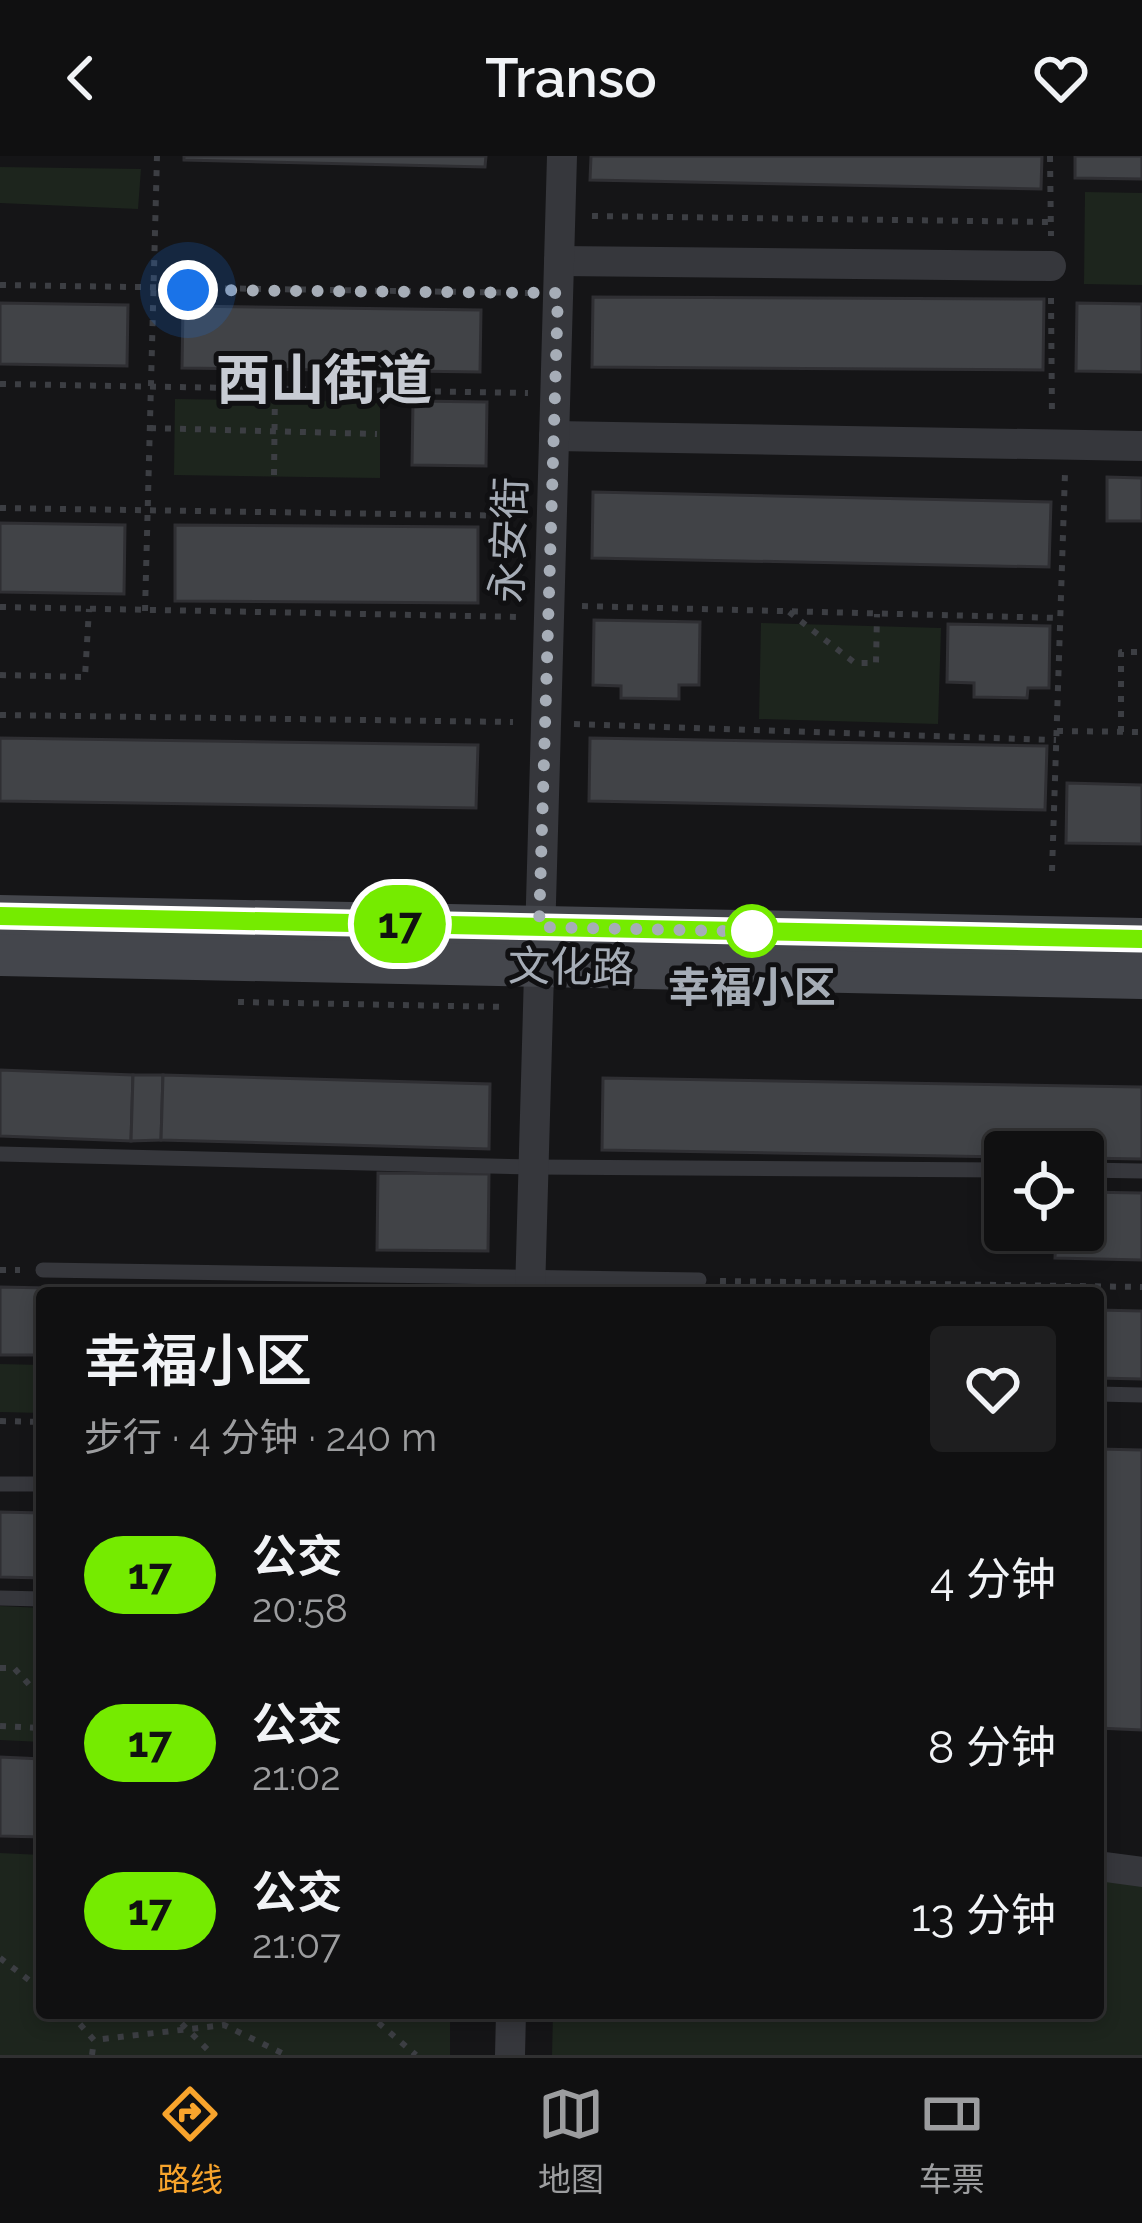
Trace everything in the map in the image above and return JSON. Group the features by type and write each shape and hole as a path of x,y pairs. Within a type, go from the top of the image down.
{"main road":[{"name":"文化路","path":"0,916 1142,978"},
{"name":"文化路","path":"0,955 1142,939"}],"street":[{"name":"永安街","path":"530,1286 562,156"},
{"path":"560,260 1051,266"},
{"path":"554,436 1142,446"},
{"path":"1104,1867 1142,1872"},
{"path":"510,2055 512,2019"}],"lane":[{"path":"0,1154 533,1167 984,1170"},
{"path":"1104,1170 1142,1171"},
{"path":"43,1270 530,1286 700,1280"},
{"path":"1104,1394 1142,1395"},
{"path":"0,1484 36,1484"},
{"path":"0,1598 36,1599"}],"path":[{"path":"146,610 157,156"},
{"path":"561,215 1051,222"},
{"path":"0,285 558,293"},
{"path":"0,384 555,394"},
{"path":"274,390 274,475"},
{"path":"150,428 377,434"},
{"path":"1052,871 1066,445"},
{"path":"0,508 552,516"},
{"path":"0,607 1060,618"},
{"path":"0,675 85,677 89,610"},
{"path":"789,612 855,662 876,662 877,614"},
{"path":"1121,732 1121,652 1142,652"},
{"path":"0,716 545,722 1057,735 1142,732"},
{"path":"700,1280 1087,1287"},
{"path":"1104,1287 1142,1288"},
{"path":"0,1421 36,1422"},
{"path":"0,1668 14,1668 36,1689"},
{"path":"0,1726 36,1728"},
{"path":"0,1958 36,1985"},
{"path":"75,2019 94,2040 92,2055"},
{"path":"176,2019 213,2055"},
{"path":"374,2019 416,2055"},
{"path":"94,2040 224,2025 286,2055"}],"shaded area":[{"path":"0,167 141,169 138,209 0,203"},
{"path":"1085,192 1142,193 1142,285 1084,284"},
{"path":"175,399 380,402 380,478 174,475"},
{"path":"761,623 941,628 938,724 759,719"},
{"path":"0,1364 36,1365 36,1413 0,1412"},
{"path":"0,1606 36,1608 36,1742 0,1740"},
{"path":"0,1853 36,1855 36,2019 450,2019 450,2055 0,2055"},
{"path":"1104,1879 1142,1883 1142,2055 552,2055 553,2019 1104,2019"}],"building":[{"path":"184,156 486,156 485,167 184,160"},
{"path":"591,156 1042,156 1041,189 590,180"},
{"path":"1075,156 1142,156 1142,179 1075,178"},
{"path":"593,297 1044,299 1043,370 592,367"},
{"path":"0,303 128,305 127,366 0,364"},
{"path":"1077,303 1142,304 1142,372 1076,371"},
{"path":"183,306 481,310 480,372 182,368"},
{"path":"413,401 487,402 486,466 412,465"},
{"path":"1107,477 1142,478 1142,521 1107,521"},
{"path":"593,492 1051,502 1049,567 592,558"},
{"path":"0,523 125,525 124,594 0,592"},
{"path":"175,525 478,527 478,603 175,601"},
{"path":"594,620 700,622 699,685 679,685 679,699 621,698 621,686 593,685"},
{"path":"948,624 1050,626 1049,688 1028,688 1027,698 974,697 974,683 947,682"},
{"path":"0,738 478,745 476,808 0,801"},
{"path":"590,738 1047,746 1045,810 589,801"},
{"path":"1067,783 1142,785 1142,844 1066,843"},
{"path":"0,1070 133,1075 131,1141 0,1136"},
{"path":"133,1075 163,1075 161,1140 131,1141"},
{"path":"163,1075 490,1084 489,1149 161,1140"},
{"path":"603,1078 1142,1087 1142,1159 1104,1158 1104,1131 984,1131 984,1157 602,1150"},
{"path":"378,1173 489,1174 488,1251 377,1250"},
{"path":"1104,1192 1142,1193 1142,1260 1055,1258 1055,1251 1104,1251"},
{"path":"0,1287 36,1288 36,1355 0,1355"},
{"path":"1104,1310 1142,1311 1142,1379 1104,1378"},
{"path":"1104,1449 1142,1450 1142,1730 1104,1728"},
{"path":"0,1512 36,1513 36,1578 0,1577"},
{"path":"0,1757 36,1759 36,1837 0,1836"}],"bus line":[{"name":"17","path":"0,916 1142,939"}],"place":[{"name":"幸福小区","path":"752,931"}],"district":[{"name":"西山街道","path":"324,380"}],"route":[{"path":"188,290 558,293 539,927 771,932 752,931"}]}
